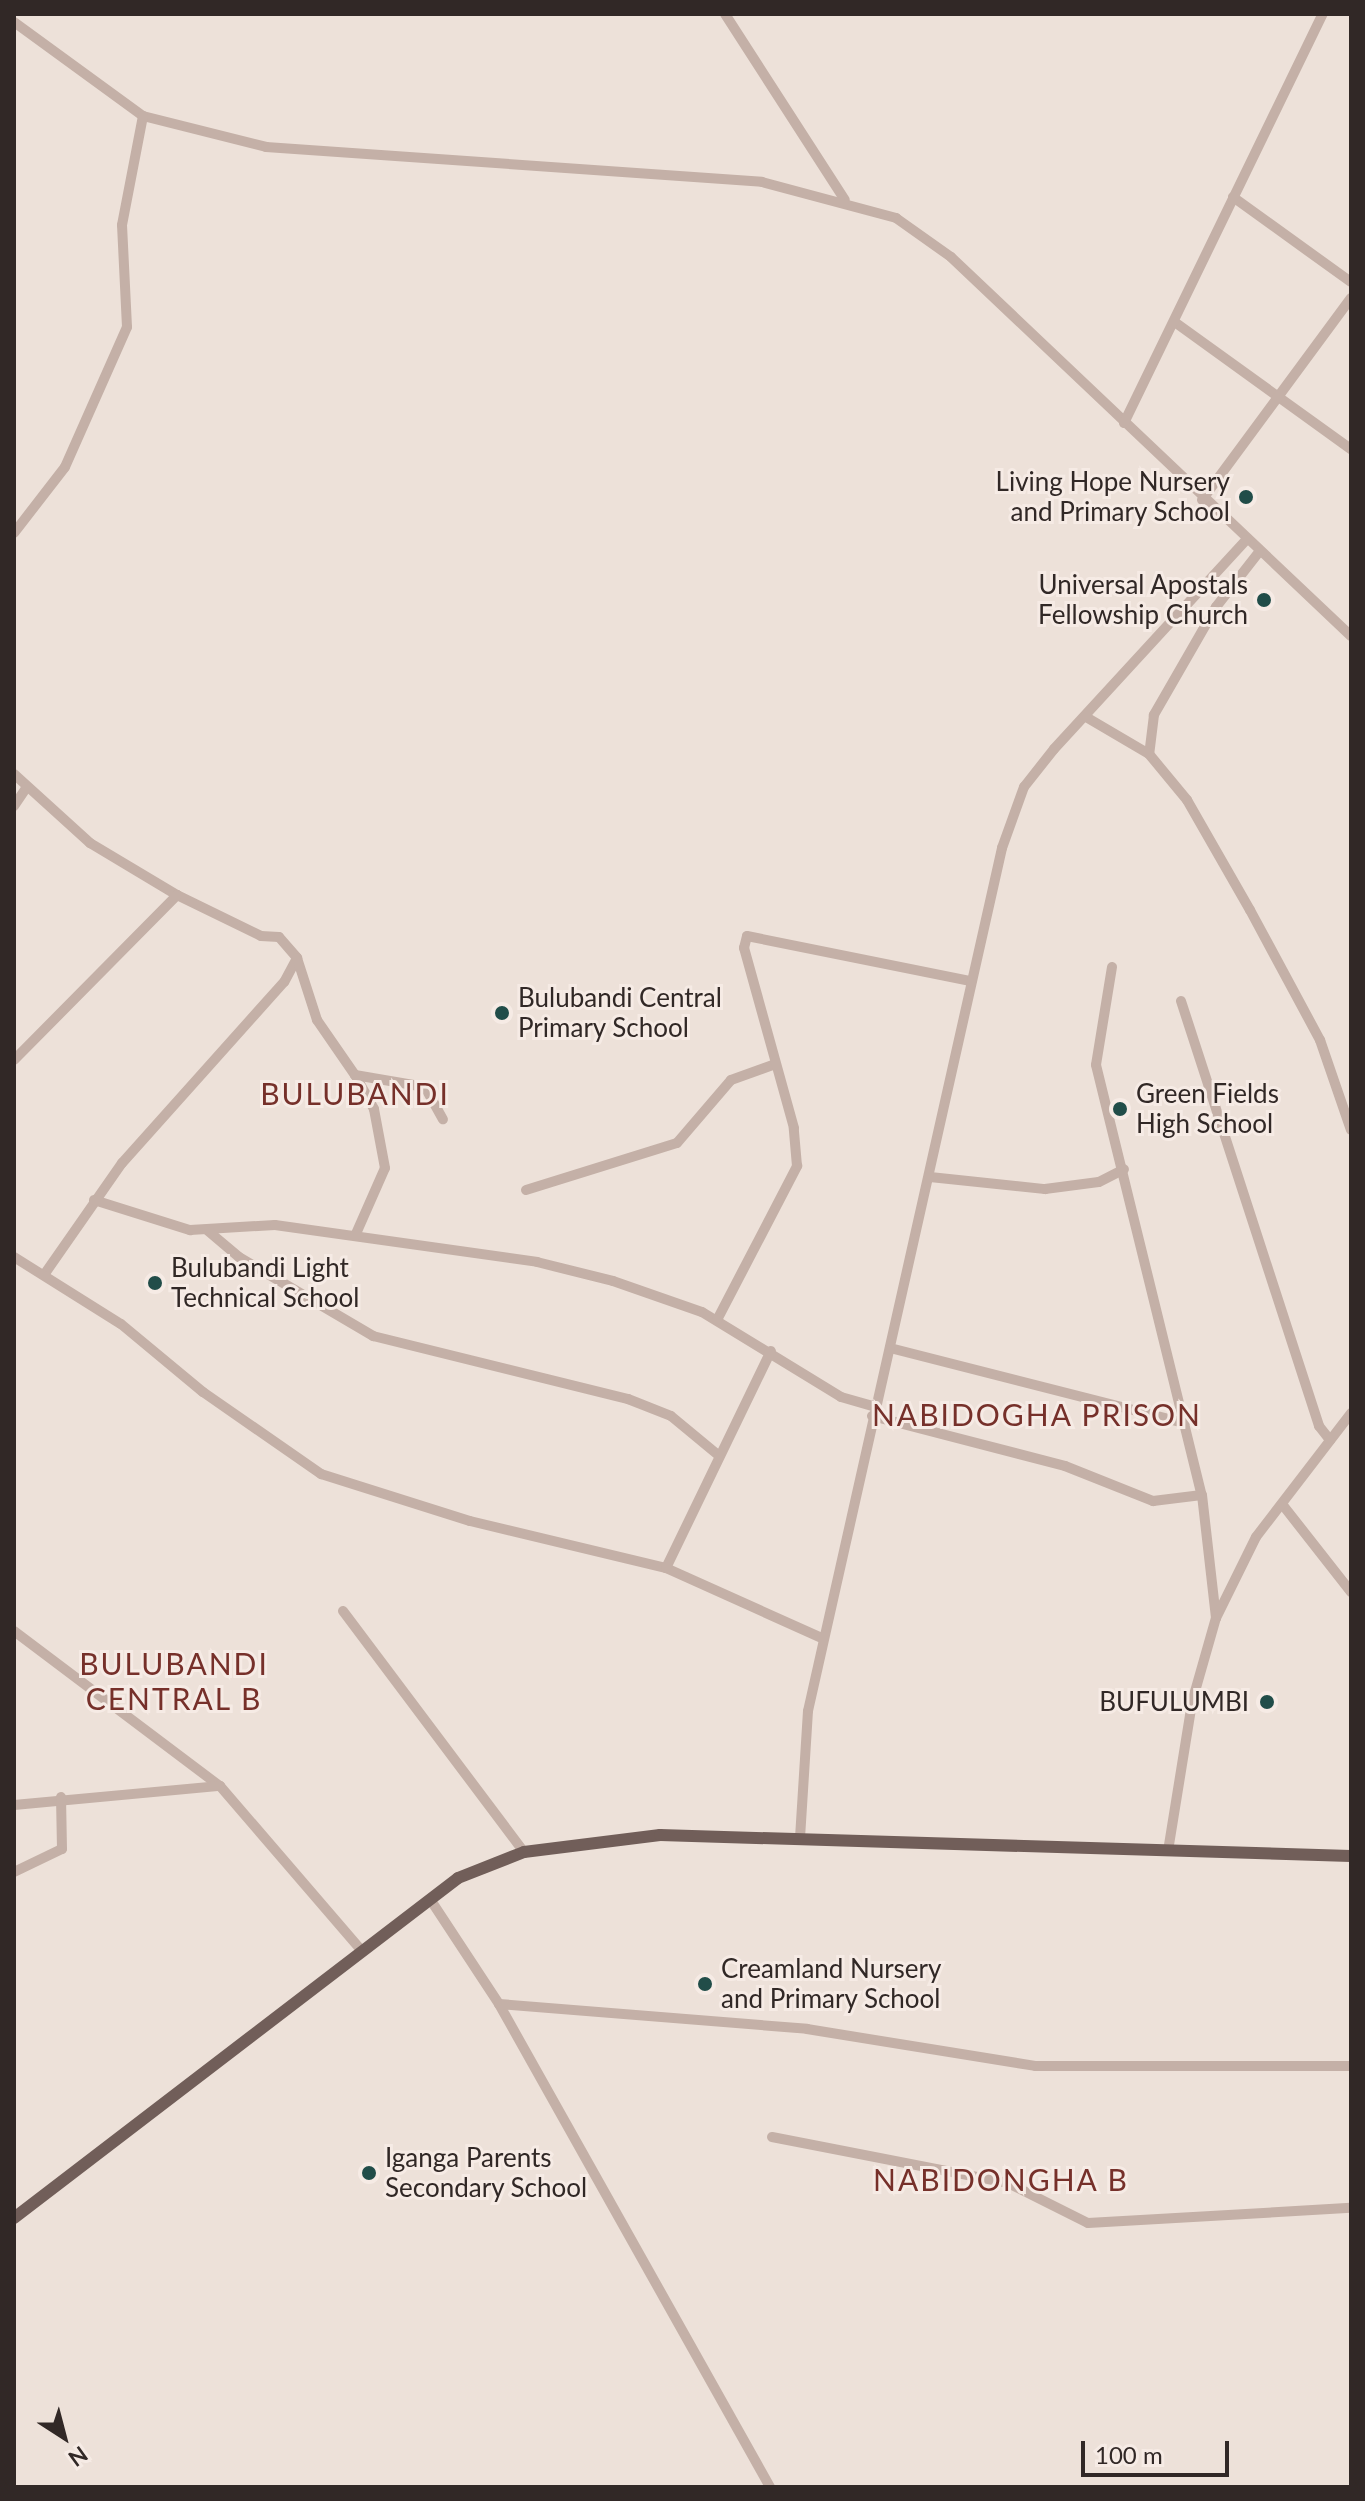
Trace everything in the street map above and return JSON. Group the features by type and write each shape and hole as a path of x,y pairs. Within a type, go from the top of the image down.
{"main road":[{"path":"14,2218 458,1878 524,1852 660,1835 1351,1856"}],"street":[{"path":"725,14 845,200"},
{"path":"1124,423 1176,323 1233,197 1323,14"},
{"path":"14,22 143,116 266,147 762,182 845,200 896,218 951,257 1202,500 1351,636"},
{"path":"14,533 65,467 127,327 122,225 143,116"},
{"path":"1233,197 1351,282"},
{"path":"1202,500 1351,298"},
{"path":"1176,323 1278,393 1351,449"},
{"path":"800,1838 808,1711 822,1638 874,1411 894,1349 970,981 1024,787 1246,540"},
{"path":"1149,754 1154,715 1216,607 1259,552"},
{"path":"1086,717 1149,754 1187,800 1320,1040 1351,1130"},
{"path":"14,774 90,843 177,895 261,936 279,937 297,958 317,1020 374,1109 385,1168 355,1236"},
{"path":"14,806 27,787"},
{"path":"14,1060 177,895"},
{"path":"717,1320 797,1166 794,1128 773,1065 747,936 970,981"},
{"path":"44,1275 94,1200 284,982 297,958"},
{"path":"1112,967 1096,1065 1202,1495 1216,1618"},
{"path":"1181,1001 1319,1426 1330,1440"},
{"path":"526,1190 677,1143 731,1080 773,1065"},
{"path":"355,1075 425,1087 443,1119"},
{"path":"930,1177 1045,1189 1099,1182 1124,1169"},
{"path":"94,1200 207,1230 275,1225 537,1262 717,1320 841,1397 874,1411 1065,1466 1153,1501 1202,1495"},
{"path":"207,1230 239,1257 373,1336 628,1399 671,1416 717,1454"},
{"path":"14,1257 44,1275 321,1474 470,1521 666,1568 822,1638"},
{"path":"894,1349 1185,1423"},
{"path":"666,1568 717,1454 771,1351"},
{"path":"1168,1851 1192,1702 1216,1618 1256,1537 1351,1413"},
{"path":"1282,1504 1351,1592"},
{"path":"343,1611 524,1852"},
{"path":"14,1631 220,1786 362,1951"},
{"path":"14,1805 61,1797 220,1786"},
{"path":"14,1872 62,1849 61,1797"},
{"path":"430,1899 499,2004 770,2487"},
{"path":"499,2004 807,2029 1035,2066 1351,2066"},
{"path":"772,2137 1008,2183 1088,2223 1351,2208"}],"place":[{"name":"Living Hope Nursery and Primary School","path":"1246,497"},
{"name":"Universal Apostals Fellowship Church","path":"1264,600"},
{"name":"Bulubandi Central Primary School","path":"502,1013"},
{"name":"Green Fields High School","path":"1120,1109"},
{"name":"Bulubandi Light Technical School","path":"155,1283"},
{"name":"BUFULUMBI","path":"1267,1702"},
{"name":"Creamland Nursery and Primary School","path":"705,1984"},
{"name":"Iganga Parents Secondary School","path":"369,2173"}],"district":[{"name":"BULUBANDI","path":"355,1093"},
{"name":"NABIDOGHA PRISON","path":"1037,1414"},
{"name":"BULUBANDI CENTRAL B","path":"174,1680"},
{"name":"NABIDONGHA B","path":"1001,2179"}]}
